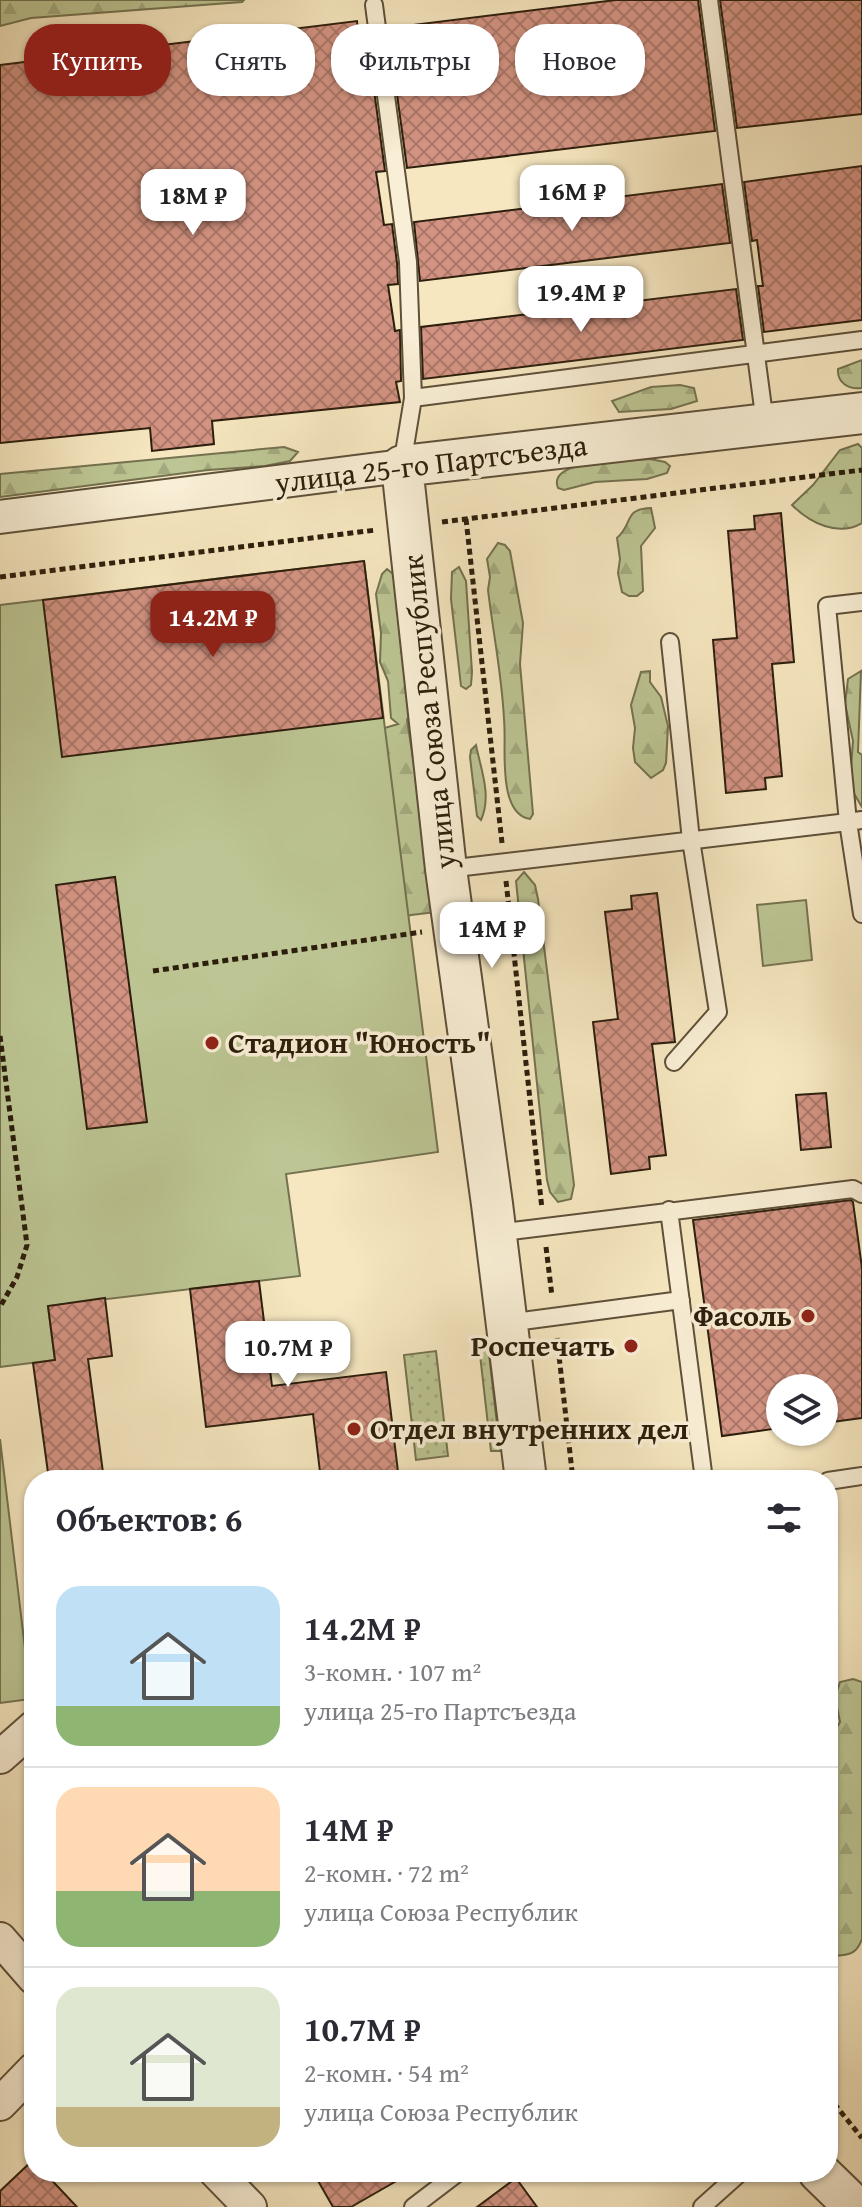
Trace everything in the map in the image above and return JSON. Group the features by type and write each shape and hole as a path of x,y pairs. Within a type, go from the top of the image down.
{"street":[{"name":"улица 25-го Партсъезда","path":"0,517 402,466 862,413"},
{"name":"улица Союза Республик","path":"402,466 446,869 525,1470"},
{"path":"0,1757 24,1736"},
{"path":"0,1939 24,1967"},
{"path":"0,2104 24,2079"},
{"path":"226,2182 250,2207"},
{"path":"829,2182 855,2207"}],"lane":[{"path":"709,0 765,424"},
{"path":"374,5 408,262 413,398 402,466"},
{"path":"413,398 862,340"},
{"path":"862,602 827,606 855,821 862,914"},
{"path":"670,642 691,840 718,1012 674,1062"},
{"path":"446,869 855,821"},
{"path":"496,1233 853,1189 862,1194"},
{"path":"669,1210 703,1470"},
{"path":"505,1323 681,1300"},
{"path":"838,1480 862,1476"},
{"path":"413,2207 446,2182"},
{"path":"702,2207 730,2182"}],"path":[{"path":"466,519 572,1470"},
{"path":"153,971 424,932"},
{"path":"0,1036 27,1245 17,1277 0,1307"},
{"path":"838,2108 862,2138"}],"green space":[{"path":"0,0 244,0 31,18 0,26"},
{"path":"862,360 862,388 845,384 838,369"},
{"path":"680,385 694,388 697,401 671,409 619,412 612,401 651,387"},
{"path":"858,444 862,448 862,523 843,529 825,526 792,505 813,485 840,450"},
{"path":"284,447 298,452 290,461 265,466 208,470 0,497 0,474"},
{"path":"650,459 670,466 667,473 647,479 595,482 564,490 558,488 558,478 577,466"},
{"path":"651,508 655,528 641,546 643,591 637,596 629,596 622,592 618,573 617,538 632,514"},
{"path":"498,543 510,551 523,623 520,664 533,814 530,819 515,810 506,784 503,703 488,590 490,577 487,559"},
{"name":"Стадион \"Юность\"","path":"364,561 438,1152 286,1174 300,1276 48,1306 55,1360 0,1367 0,605"},
{"path":"459,567 466,581 472,672 471,685 466,689 461,686 451,599 452,572"},
{"path":"387,569 398,578 411,713 407,720 437,912 384,923 378,730 398,724 391,718 388,681 380,662 381,633 376,594 382,574"},
{"path":"650,671 650,682 661,697 668,726 666,763 663,770 651,778 635,762 631,705 641,672"},
{"path":"861,671 858,752 862,755 862,807 850,780 853,741 845,704 848,679"},
{"path":"476,745 486,792 481,820 477,816 470,757"},
{"path":"524,872 535,885 538,899 574,1185 571,1199 558,1202 550,1192 547,1180 516,881"},
{"path":"806,900 812,960 763,966 757,905"},
{"path":"488,1345 500,1451 491,1451 479,1346"},
{"path":"436,1351 448,1456 416,1460 404,1355"},
{"path":"0,1439 24,1640 24,1700 0,1703"},
{"path":"853,1679 862,1682 862,1939 852,1953 838,1956 838,1688 840,1682"}],"building":[{"path":"616,0 698,0 715,131 407,168 397,96 499,96 499,24 421,24"},
{"path":"720,0 862,0 862,114 737,128"},
{"path":"331,24 331,96 375,96 385,171 376,172 384,225 392,224 397,263 398,284 388,285 395,331 400,330 401,381 396,382 400,402 212,421 214,444 152,451 150,428 0,443 0,65 24,62 24,96 171,96 171,44 187,42 187,96 315,96 315,26"},
{"path":"862,166 862,320 764,332 758,286 763,286 757,240 752,241 744,182"},
{"path":"722,184 730,243 420,281 414,222"},
{"path":"736,289 743,340 423,379 421,327"},
{"path":"781,513 794,662 772,664 782,776 765,778 766,789 726,793 713,640 737,638 728,531 755,529 754,516"},
{"path":"364,561 383,718 62,757 43,600"},
{"path":"115,877 147,1122 87,1129 56,885"},
{"path":"657,893 675,1042 652,1044 666,1155 649,1157 650,1169 611,1174 593,1022 618,1019 605,912 632,909 631,896"},
{"path":"826,1093 831,1147 801,1150 796,1095"},
{"path":"853,1202 862,1268 862,1418 838,1421 838,1374 766,1374 766,1430 722,1436 693,1220"},
{"path":"259,1281 272,1386 386,1372 398,1470 320,1470 313,1414 206,1427 190,1289"},
{"path":"105,1298 112,1356 88,1359 103,1470 48,1470 33,1363 55,1360 48,1306"},
{"path":"24,2168 24,2182 53,2182 77,2207 0,2207 0,2191"},
{"path":"319,2182 395,2182 351,2207 333,2207"},
{"path":"511,2182 519,2182 537,2207 477,2207"}],"place":[{"name":"Стадион \"Юность\"","path":"212,1043"},
{"name":"Фасоль","path":"808,1316"},
{"name":"Роспечать","path":"631,1346"},
{"name":"Отдел внутренних дел","path":"354,1429"}]}
